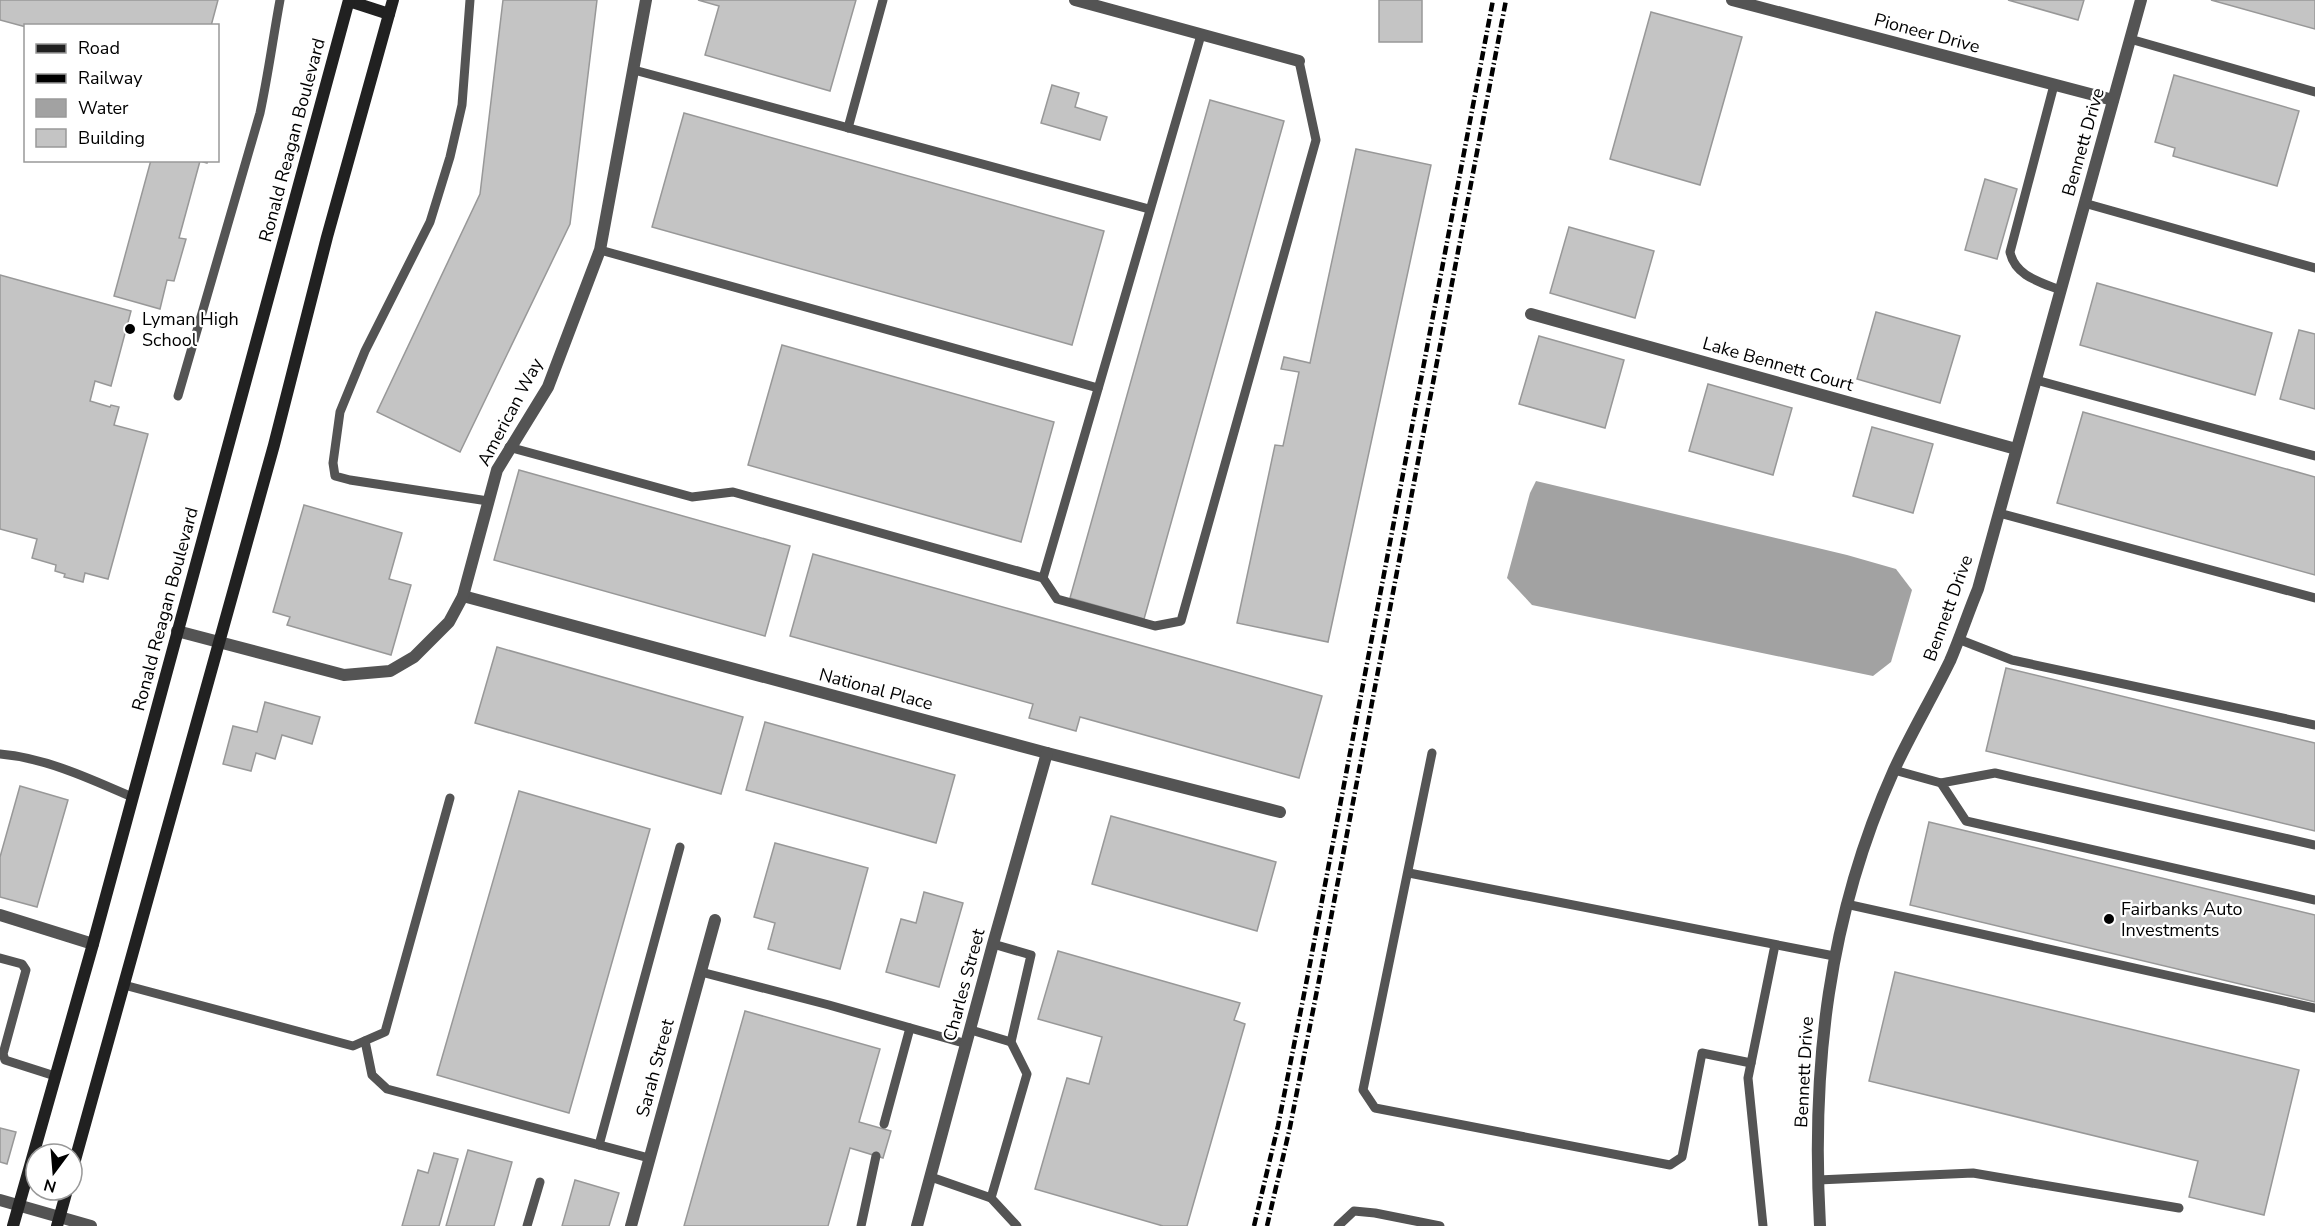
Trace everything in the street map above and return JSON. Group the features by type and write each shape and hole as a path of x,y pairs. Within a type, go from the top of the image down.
{"main road":[{"path":"347,0 389,14"},
{"name":"Ronald Reagan Boulevard","path":"13,1226 93,944 347,0"},
{"path":"80,1142 274,445 327,237 393,0"},
{"path":"58,1222 64,1202"}],"street":[{"name":"American Way","path":"177,631 344,675 390,671 414,657 449,622 463,596 496,470 548,387 600,250 646,0"},
{"path":"1075,0 1299,61"},
{"name":"Pioneer Drive","path":"1732,0 2113,100"},
{"name":"Bennett Drive","path":"1820,1226 1818,1095 1821,1054 1834,956 1846,904 1854,876 1894,770 1951,659 1978,589 2141,0"},
{"name":"Lake Bennett Court","path":"1531,314 2016,449"},
{"name":"National Place","path":"463,596 1047,753 1280,812"},
{"name":"Charles Street","path":"917,1226 1047,753"},
{"path":"0,915 93,944"},
{"name":"Sarah Street","path":"631,1226 715,920"},
{"path":"0,1200 58,1222 91,1226"}],"lane":[{"path":"177,396 260,113 268,79 271,47 280,0"},
{"path":"470,0 462,105 450,157 430,222 365,351 340,412 333,463 335,476 350,480 488,501"},
{"path":"849,128 883,0"},
{"path":"1043,578 1201,35"},
{"path":"2130,39 2315,92"},
{"path":"510,447 692,498 733,492 1043,578 1057,599 1155,626 1181,621 1316,140 1299,61"},
{"path":"634,70 1149,209"},
{"path":"2054,85 2010,252 2012,263 2018,270 2036,281 2061,290"},
{"path":"2084,203 2315,268"},
{"path":"600,250 1098,388"},
{"path":"2036,380 2315,456"},
{"path":"1999,513 2315,598"},
{"path":"1958,639 2012,660 2315,725"},
{"path":"1432,753 1363,1090 1375,1108 1670,1165 1682,1157 1702,1053 1751,1063"},
{"path":"0,754 74,773 132,797"},
{"path":"1894,770 1941,783 1995,773 2315,845"},
{"path":"1941,783 1966,821 2315,900"},
{"path":"124,985 353,1046 385,1032 450,798"},
{"path":"599,1145 680,847"},
{"path":"1409,873 1834,956"},
{"path":"1846,904 2315,1008"},
{"path":"991,1197 1027,1074 1011,1042 1031,955 993,944"},
{"path":"1763,1226 1748,1078 1775,945"},
{"path":"0,958 22,964 26,970 3,1054 5,1060 55,1076"},
{"path":"700,972 967,1044"},
{"path":"884,1124 910,1028"},
{"path":"971,1030 1011,1042"},
{"path":"364,1041 372,1075 387,1089 650,1158"},
{"path":"861,1226 876,1156"},
{"path":"1818,1180 1973,1173 2179,1208"},
{"path":"931,1177 991,1197 1017,1226"},
{"path":"526,1226 540,1182"},
{"path":"1338,1226 1354,1211 1440,1226"}],"water":[{"path":"1536,481 1847,555 1896,569 1912,590 1891,662 1873,676 1532,605 1507,578 1530,493"}],"building":[{"path":"0,0 218,0 212,24 24,24 24,26 0,20"},
{"path":"503,0 597,0 570,224 460,452 377,412 480,194"},
{"path":"698,0 856,0 830,91 705,55 719,6"},
{"path":"1379,0 1422,0 1422,42 1379,42"},
{"path":"2008,0 2084,0 2078,20"},
{"path":"2211,0 2315,0 2315,29"},
{"path":"1651,12 1742,37 1700,185 1610,159"},
{"path":"2174,75 2299,111 2277,186 2173,156 2175,148 2155,142"},
{"path":"1052,85 1079,93 1075,107 1107,117 1100,140 1041,123"},
{"path":"1210,100 1284,121 1144,619 1070,598"},
{"path":"684,113 1104,231 1072,345 652,227"},
{"path":"1356,149 1431,165 1328,642 1237,623 1275,445 1283,446 1299,372 1281,369 1284,357 1310,363"},
{"path":"150,162 200,162 179,238 186,239 174,281 167,280 160,309 114,296"},
{"path":"1985,179 2017,189 1997,259 1965,250"},
{"path":"1569,227 1654,251 1635,318 1550,293"},
{"path":"0,275 131,311 111,386 95,381 90,401 110,407 111,405 119,407 114,425 148,434 108,579 85,573 83,582 64,577 65,574 55,571 56,565 32,558 37,539 0,529"},
{"path":"2097,283 2272,333 2255,395 2080,345"},
{"path":"1876,312 1960,336 1940,403 1857,379"},
{"path":"2299,330 2315,334 2315,409 2280,399"},
{"path":"1539,336 1624,360 1605,428 1519,404"},
{"path":"782,345 1054,422 1021,542 748,465"},
{"path":"1708,384 1792,408 1773,475 1689,451"},
{"path":"2083,412 2315,477 2315,575 2057,503"},
{"path":"1872,427 1933,444 1913,513 1853,496"},
{"path":"519,470 790,546 765,636 494,560"},
{"path":"304,505 402,533 389,579 411,585 391,655 287,625 290,617 273,612"},
{"path":"813,554 1322,696 1299,778 1080,717 1076,731 1029,718 1033,704 790,636"},
{"path":"497,647 743,717 721,794 475,723"},
{"path":"2006,668 2315,743 2315,831 1986,751"},
{"path":"265,702 320,717 312,744 282,735 275,759 256,753 251,771 223,764 233,726 257,732"},
{"path":"765,722 955,775 936,843 746,790"},
{"path":"20,786 68,800 37,907 0,897 0,857"},
{"path":"519,791 650,829 569,1113 437,1075"},
{"path":"1111,816 1276,862 1257,931 1092,884"},
{"path":"1929,822 2315,915 2315,1002 1910,905"},
{"path":"775,843 868,868 840,969 768,949 775,923 754,917"},
{"path":"924,892 963,903 939,987 886,972 901,919 916,923"},
{"path":"1058,951 1240,1003 1234,1020 1245,1024 1187,1226 1163,1226 1035,1189 1067,1078 1089,1084 1102,1037 1038,1019"},
{"path":"1895,972 2299,1070 2264,1215 2189,1197 2198,1161 1869,1081"},
{"path":"745,1011 880,1049 859,1122 891,1131 883,1158 850,1148 828,1226 684,1226"},
{"path":"0,1128 16,1132 7,1164 0,1162"},
{"path":"468,1150 512,1162 494,1226 446,1226"},
{"path":"434,1153 458,1159 439,1226 402,1226 418,1170 428,1173"},
{"path":"575,1180 619,1193 609,1226 562,1226"}],"railway":[{"path":"1254,1226 1278,1126 1309,969 1493,0"},
{"path":"1267,1226 1290,1127 1321,970 1506,0"}],"place":[{"name":"Lyman High School","path":"130,329"},
{"name":"Fairbanks Auto Investments","path":"2109,919"}]}
